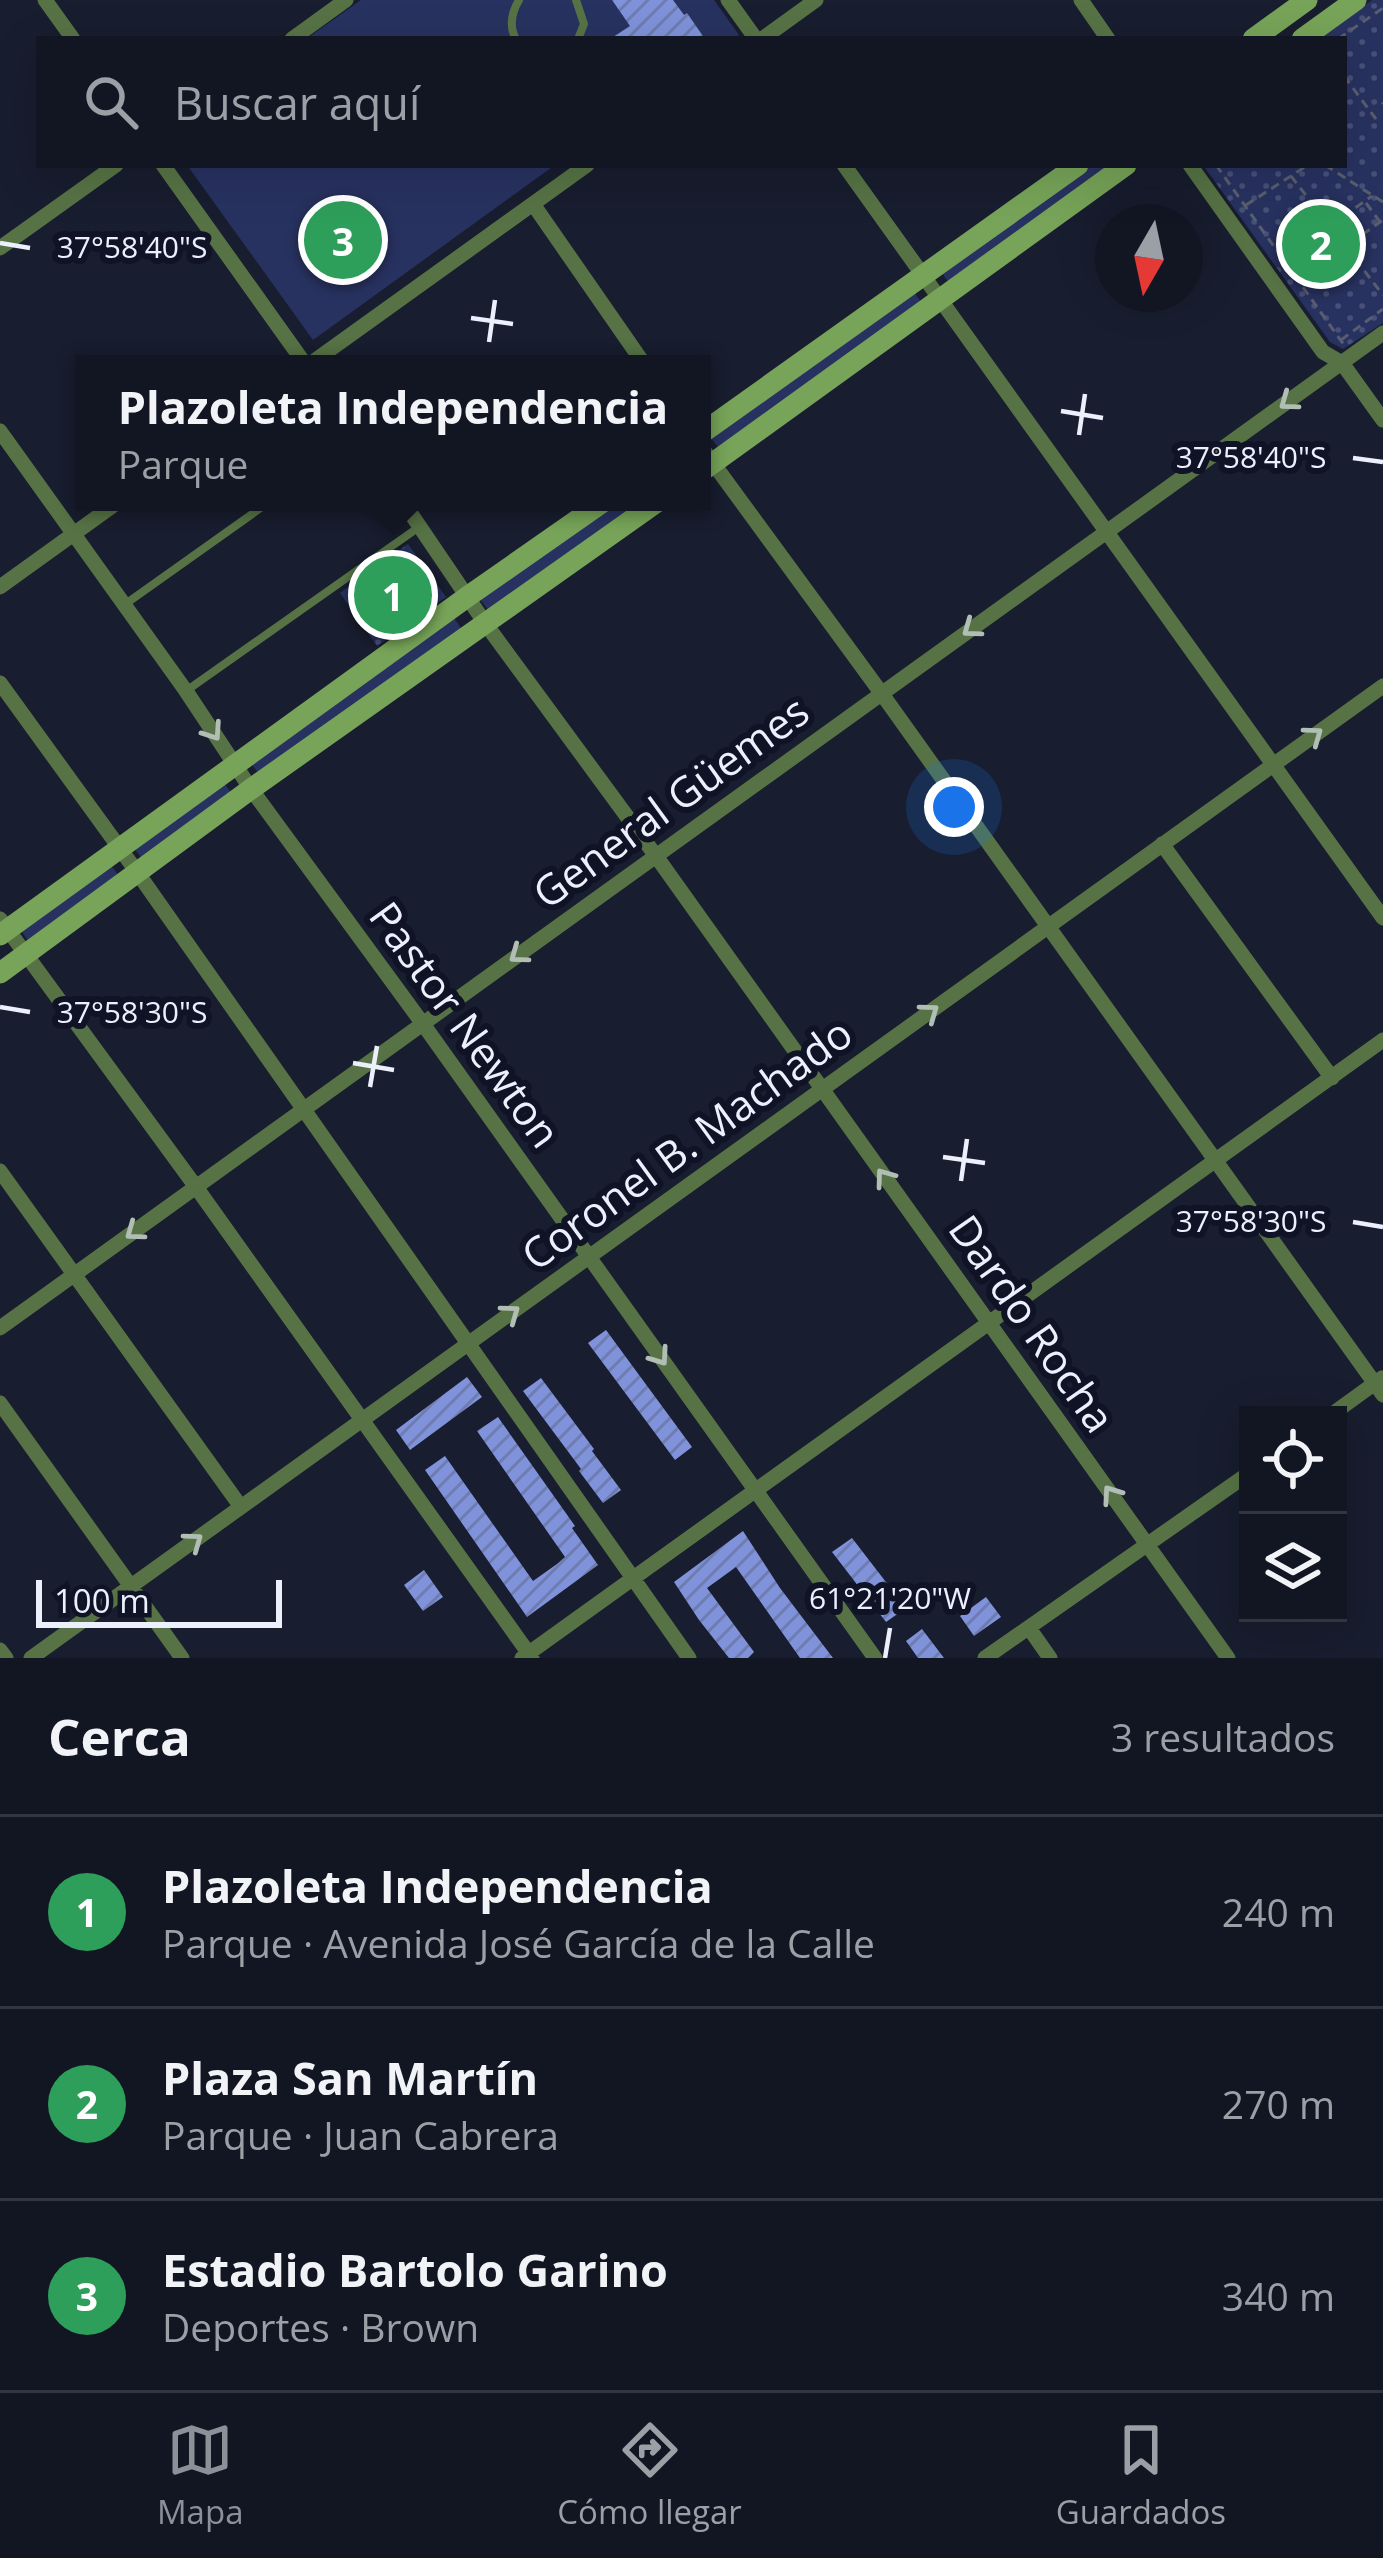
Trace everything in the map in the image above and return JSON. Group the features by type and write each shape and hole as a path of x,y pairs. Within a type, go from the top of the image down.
{"main road":[{"path":"1257,36 1307,0"},
{"path":"1308,36 1362,9"},
{"path":"711,428 1074,168"},
{"path":"711,457 1122,168"},
{"path":"2,928 121,849 590,511"},
{"path":"0,973 644,511"}],"street":[{"path":"45,0 71,36"},
{"path":"296,36 346,0"},
{"path":"728,0 757,36"},
{"path":"763,36 816,0"},
{"path":"1081,0 1106,36"},
{"path":"0,248 112,168"},
{"path":"165,168 300,355"},
{"path":"320,355 582,168"},
{"path":"846,168 1383,918"},
{"path":"1192,168 1323,352 1347,359 1383,420"},
{"path":"533,204 638,355"},
{"name":"General Güemes","path":"0,1328 1383,333"},
{"name":"Pastor Newton","path":"0,431 875,1658"},
{"path":"711,469 882,694 1380,1385 1346,1406"},
{"path":"0,587 106,511"},
{"name":"Dardo Rocha","path":"409,511 1228,1658"},
{"path":"0,683 689,1658"},
{"name":"Coronel B. Machado","path":"31,1658 1383,686"},
{"path":"1162,844 1332,1078"},
{"path":"2,928 196,1187 528,1657 1383,1040"},
{"path":"0,1171 241,1507"},
{"path":"0,1403 182,1658"},
{"path":"985,1658 1239,1480"},
{"path":"1029,1628 1050,1658"},
{"path":"0,1650 6,1658"}],"lane":[{"path":"514,36 512,12 520,0"},
{"path":"576,0 584,25 579,36"},
{"path":"124,605 255,511"},
{"path":"186,692 420,526"}],"path":[{"path":"1362,9 1383,8"},
{"path":"1342,36 1356,26 1362,9"},
{"path":"1362,9 1376,27"},
{"path":"1356,26 1363,35"},
{"path":"1347,80 1376,119"},
{"path":"1218,168 1340,340 1347,359"},
{"path":"1245,206 1303,168"},
{"path":"1330,168 1383,202"},
{"path":"1291,176 1383,296"},
{"path":"1329,226 1372,196"},
{"path":"1298,280 1382,223 1364,202"},
{"path":"1340,340 1383,309"}],"shaded area":[{"path":"361,0 714,0 739,35 738,36 310,36"},
{"path":"1372,0 1383,0 1383,323 1343,349 1330,342 1205,168 1347,168 1347,36 1322,36"},
{"path":"189,168 551,168 313,340"},
{"path":"1086,168 1112,168 951,286 942,273"},
{"path":"913,291 922,303 720,450 711,438"},
{"path":"605,511 631,511 489,611 480,599"},
{"path":"408,544 446,597 377,646 340,593"},
{"path":"454,618 463,631 259,774 250,762"},
{"path":"224,783 233,795 143,860 134,848"},
{"path":"110,864 119,876 29,942 20,929"}],"building":[{"path":"612,0 673,0 703,36 615,36 630,26"},
{"path":"606,1330 692,1447 675,1460 588,1343"},
{"path":"467,1377 482,1397 410,1450 396,1430"},
{"path":"541,1378 621,1490 603,1503 523,1391"},
{"path":"498,1417 598,1565 527,1617 425,1470 445,1456 533,1581 557,1564 565,1557 477,1431"},
{"path":"743,1531 833,1658 800,1658 736,1567 707,1588 754,1652 748,1658 729,1658 699,1620 674,1582"},
{"path":"852,1538 906,1608 886,1622 832,1552"},
{"path":"424,1570 443,1597 423,1611 404,1585"},
{"path":"986,1597 1001,1617 974,1636 960,1616"},
{"path":"922,1629 944,1658 918,1658 906,1641"}],"place":[{"name":"Estadio Bartolo Garino","path":"343,240"},
{"name":"Plaza San Martín","path":"1321,244"},
{"name":"Plazoleta Independencia","path":"393,595"}]}
